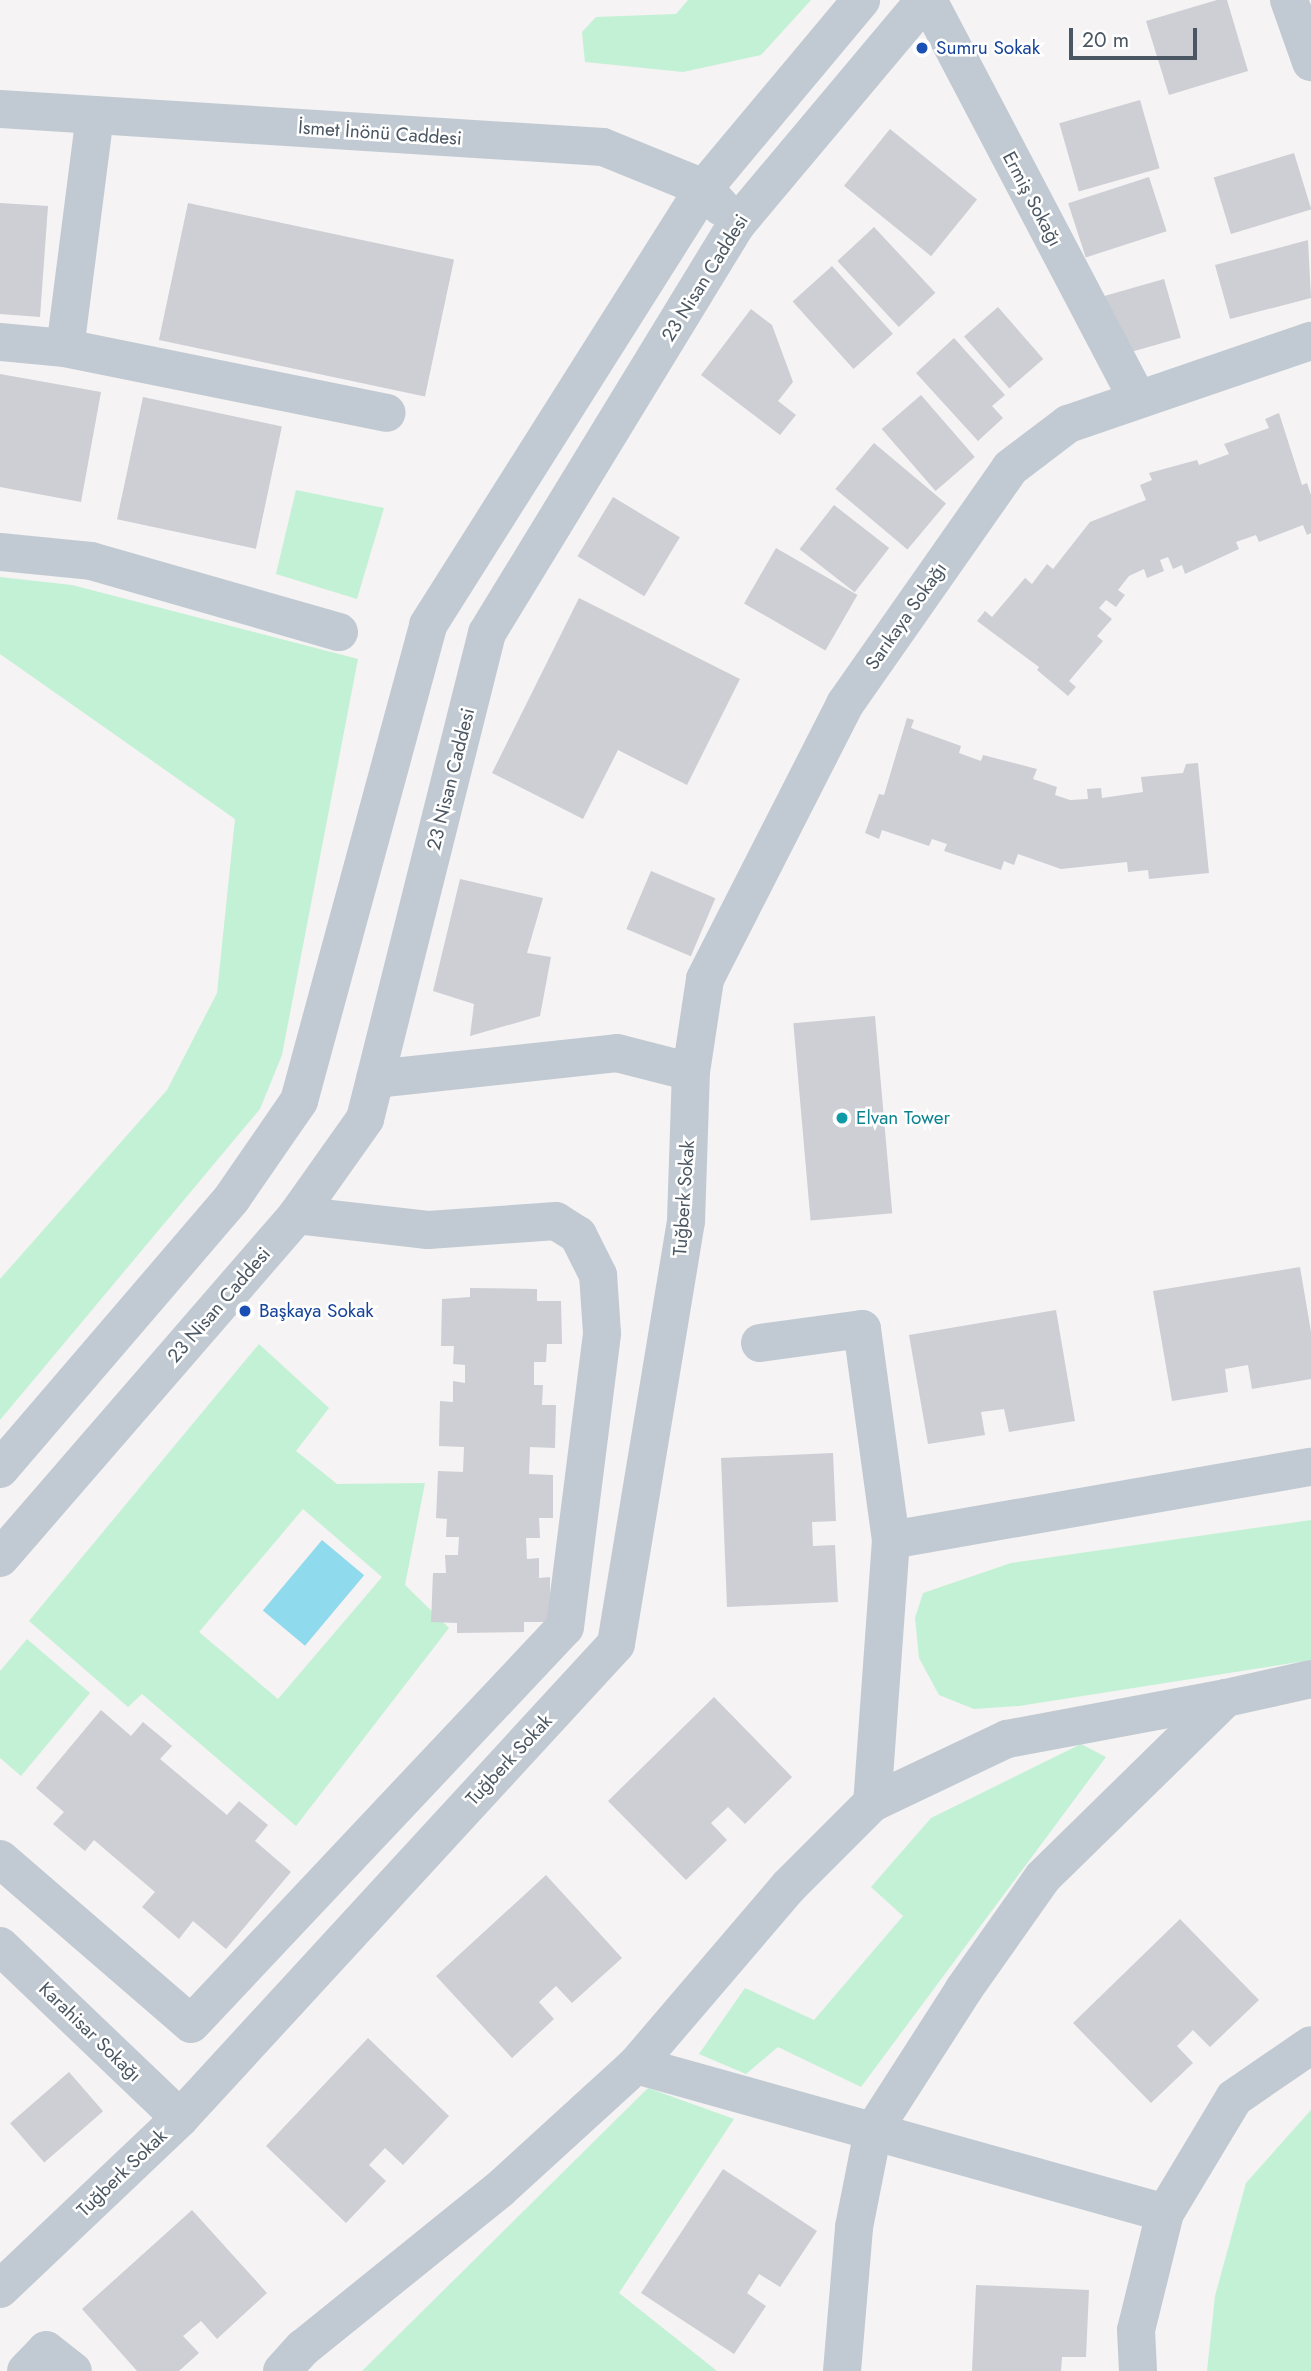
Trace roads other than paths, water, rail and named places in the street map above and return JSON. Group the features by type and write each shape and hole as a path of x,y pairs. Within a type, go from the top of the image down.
{"street":[{"path":"0,1469 232,1198 299,1101 428,625 704,188 861,0"},
{"name":"23 Nisan Caddesi","path":"0,1558 297,1215 365,1119 487,633 736,225 926,0"},
{"name":"Ermiş Sokağı","path":"926,0 1136,398"},
{"path":"1289,0 1311,62"},
{"name":"İsmet İnönü Caddesi","path":"0,109 603,147 704,188 736,225"},
{"path":"65,348 95,114"},
{"name":"Sarıkaya Sokağı","path":"691,1072 705,979 845,704 1010,468 1068,424 1136,398 1311,341"},
{"path":"0,342 65,348 386,413"},
{"path":"0,552 91,561 339,632"},
{"path":"375,1079 617,1053 691,1072"},
{"name":"Tuğberk Sokak","path":"0,2289 180,2118 616,1644 686,1222 691,1072"},
{"path":"0,1859 191,2024 565,1627 602,1333 598,1275 578,1235 556,1222 428,1230 297,1215"},
{"path":"760,1343 862,1329 891,1540 872,1803"},
{"path":"891,1540 1311,1467"},
{"path":"282,2371 303,2348 500,2189 636,2066 789,1886 872,1803 1007,1739 1226,1698 1311,1679"},
{"path":"842,2371 854,2227 873,2131 964,1989 1043,1877 1226,1698"},
{"name":"Karahisar Sokağı","path":"0,1946 180,2118"},
{"path":"1138,2371 1136,2330 1165,2213 1234,2098 1311,2045"},
{"path":"636,2066 1165,2213"},
{"path":"26,2371 46,2350 73,2371"}],"water":[{"path":"322,1540 364,1575 305,1646 263,1610"}],"place":[{"name":"Sumru Sokak","path":"922,48"},
{"name":"Elvan Tower","path":"842,1118"},
{"name":"Başkaya Sokak","path":"245,1311"}]}
